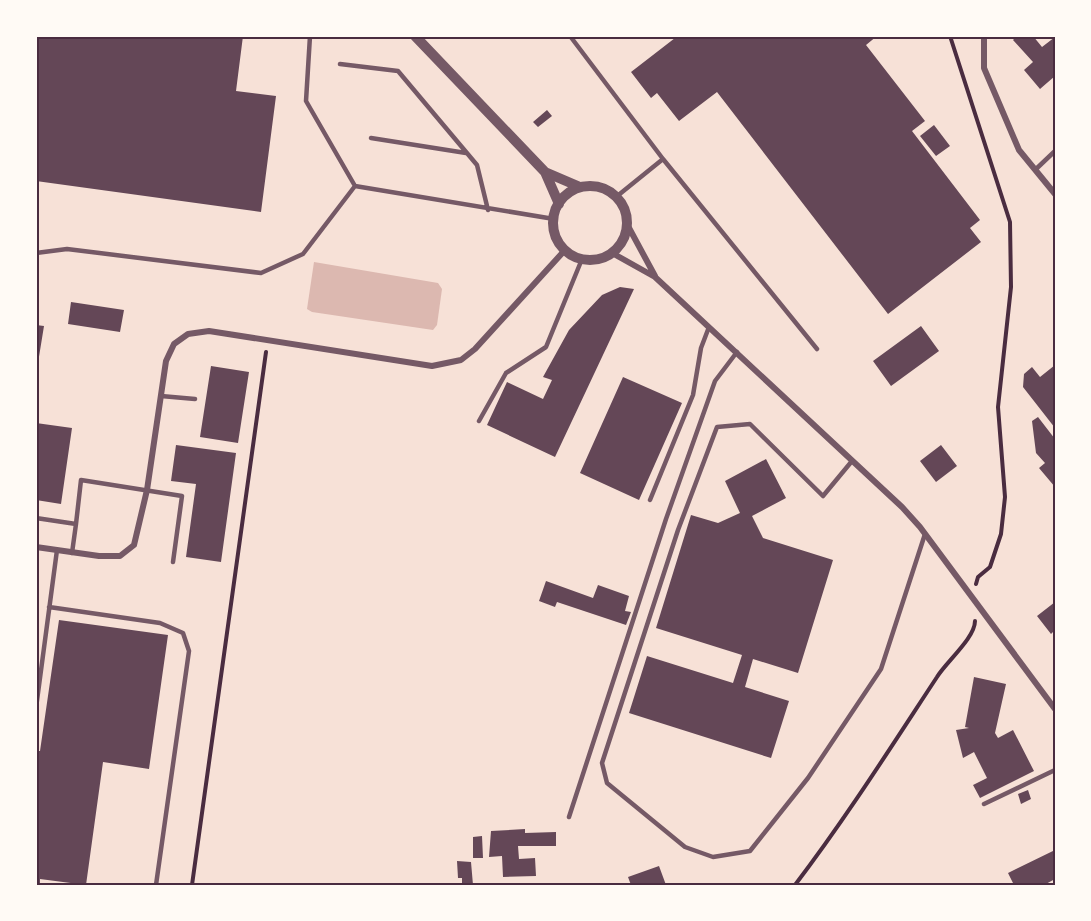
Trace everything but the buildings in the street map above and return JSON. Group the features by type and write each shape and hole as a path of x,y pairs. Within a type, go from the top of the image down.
{"street":[{"path":"415,36 545,172 559,204"},
{"path":"984,36 984,68 1019,150 1052,186 1055,194"},
{"path":"545,172 580,188 603,188 616,197 626,214 628,226 656,277"},
{"path":"580,188 564,197 554,219 554,230 565,250 582,259 593,260 612,253 623,241 628,226"},
{"path":"36,547 72,553 120,556 135,545 147,490 166,361 174,344 188,334 209,331 432,366 461,360 475,349 565,250"},
{"path":"612,253 656,277 902,507 925,534 1055,709"}],"lane":[{"path":"310,36 306,101 355,186 488,210 554,219"},
{"path":"570,36 663,159 817,349"},
{"path":"340,64 398,71 477,165 488,210"},
{"path":"371,138 467,153"},
{"path":"1035,170 1055,151"},
{"path":"616,197 663,159"},
{"path":"36,253 67,249 261,273 303,254 355,186"},
{"path":"479,421 506,374 546,347 582,259"},
{"path":"650,500 693,395 701,348 709,327"},
{"path":"569,817 666,519 715,381 737,352"},
{"path":"161,396 195,399"},
{"path":"852,461 823,496 750,424 717,427 678,530 602,763 607,783 685,847 712,857 750,851 808,778 881,669 925,534"},
{"path":"72,553 81,480 182,496 173,562"},
{"path":"36,518 76,524"},
{"path":"36,708 57,550"},
{"path":"49,607 160,623 183,633 189,651 156,885"},
{"path":"984,804 1055,770"}],"path":[{"path":"950,36 1010,222 1011,287 998,407 1005,497 1000,534 990,567 978,577"},
{"path":"192,885 266,348"},
{"path":"795,885 872,777 947,661 969,637 975,626"}],"shaded area":[{"path":"314,262 438,283 442,289 437,325 433,330 312,312 307,309"}]}
